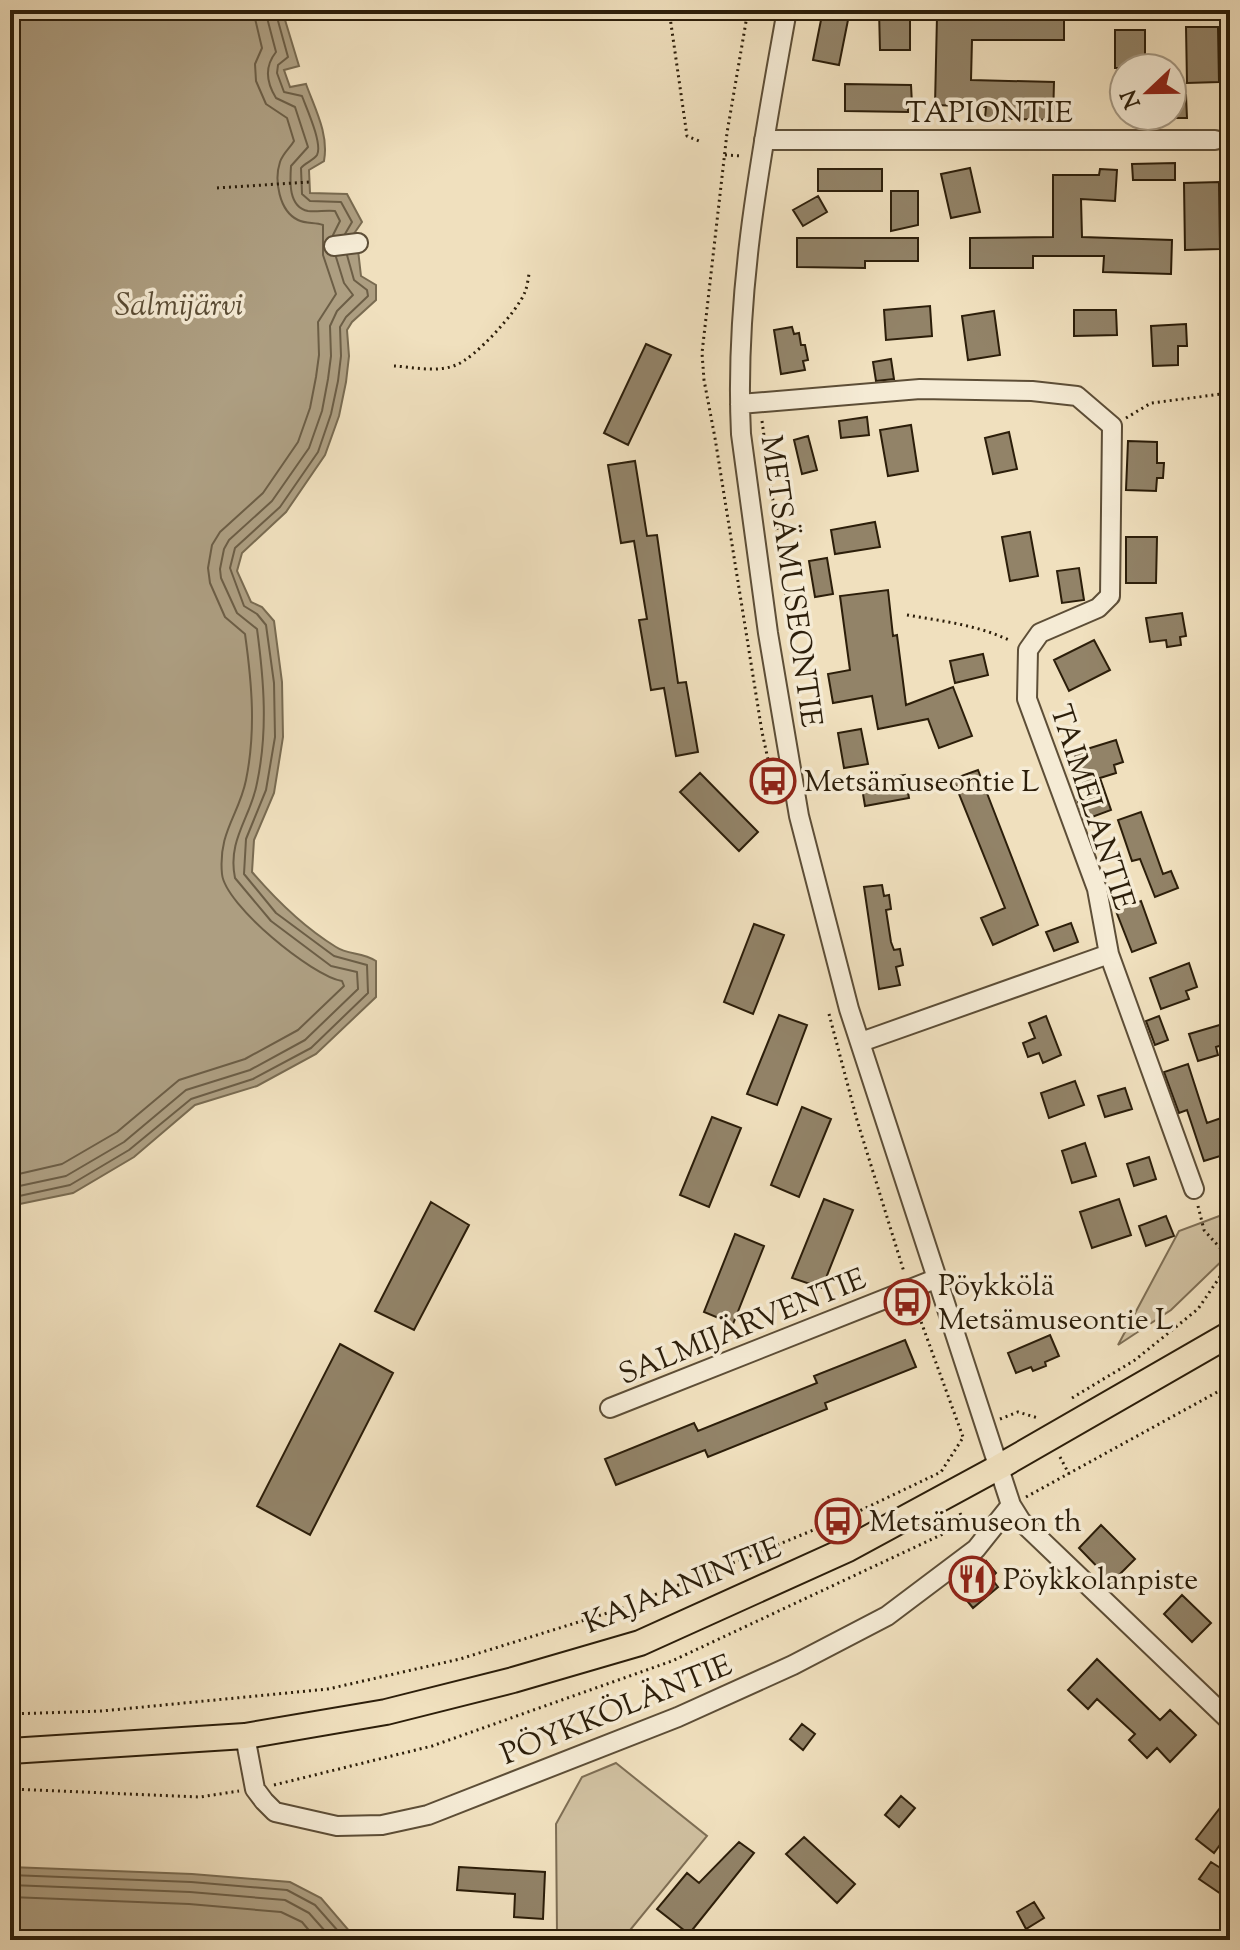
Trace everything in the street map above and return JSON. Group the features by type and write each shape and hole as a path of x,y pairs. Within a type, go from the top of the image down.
{"main road":[{"name":"KAJAANINTIE","path":"10,1751 245,1736 386,1712 513,1680 640,1643 848,1549 999,1467 1230,1334"}],"street":[{"name":"METSÄMUSEONTIE","path":"787,10 764,140 742,297 741,434 773,662 799,816 849,1009 1011,1505"},
{"name":"TAPIONTIE","path":"764,140 1215,140"},
{"path":"334,246 358,243"},
{"path":"740,404 920,389 1032,391 1077,396 1112,426 1110,596 1098,608 1040,633 1028,650"},
{"name":"TAIMELANTIE","path":"1028,650 1027,699 1097,889 1109,954 1194,1189"},
{"path":"861,1042 1109,954"},
{"name":"SALMIJÄRVENTIE","path":"610,1408 938,1278"},
{"path":"1011,1505 1021,1521 1230,1721"},
{"name":"PÖYKKÖLÄNTIE","path":"245,1736 255,1789 275,1812 337,1826 382,1825 428,1815 678,1717 793,1665 874,1623 976,1549 1011,1505"}],"path":[{"path":"669,10 687,136 699,141"},
{"path":"217,188 309,182"},
{"path":"394,366 437,369 458,365 480,347 515,308 524,293 529,274"},
{"path":"1112,426 1151,403 1230,393"},
{"path":"761,404 762,431 794,654 791,658 773,662"},
{"path":"907,615 998,635 1028,650"},
{"path":"1063,1404 1135,1360 1198,1309 1230,1260 1204,1230 1194,1189"},
{"path":"10,1714 102,1711 328,1689 460,1659 617,1610 853,1514 941,1472 963,1437 985,1424 1018,1412 1039,1419"}],"shaded area":[{"path":"1230,112 1230,707 1227,409"},
{"path":"1230,1212 1230,1253 1171,1310 1118,1345 1179,1231"},
{"path":"616,1763 707,1836 622,1940 561,1940 557,1933 556,1824 582,1777"}],"water":[{"name":"Salmijärvi","path":"10,10 282,10 299,66 284,70 290,87 306,84 325,141 324,161 309,170 310,193 347,194 362,222 351,238 358,250 361,276 376,285 376,300 347,330 349,356 339,416 325,455 286,512 242,553 237,571 251,602 262,607 274,621 282,682 283,737 274,793 254,840 252,872 312,931 341,950 376,961 376,997 316,1054 257,1086 195,1105 134,1157 73,1193 10,1206"},
{"path":"10,1867 192,1874 290,1882 321,1898 357,1940 10,1940"}],"building":[{"path":"823,10 850,10 839,65 813,60"},
{"path":"879,10 910,10 910,50 880,50"},
{"path":"984,10 1064,10 1064,40 972,40 971,80 1054,82 1053,120 985,118 986,107 935,105 937,16 984,18"},
{"path":"1186,27 1218,27 1219,82 1188,83"},
{"path":"1115,30 1145,30 1145,52 1115,52"},
{"path":"845,84 911,85 912,104 908,104 908,112 845,111"},
{"path":"1175,163 1175,180 1133,180 1132,164"},
{"path":"970,168 980,212 951,218 941,174"},
{"path":"818,169 882,169 882,191 818,191"},
{"path":"1100,169 1117,170 1115,201 1081,199 1082,237 1172,240 1171,274 1103,272 1104,256 1033,256 1033,268 970,268 970,238 1053,237 1053,175 1099,175"},
{"path":"1219,182 1220,249 1185,250 1184,183"},
{"path":"891,191 918,191 918,225 891,231"},
{"path":"818,196 827,212 803,226 793,210"},
{"path":"797,238 918,238 918,261 865,261 865,268 797,267"},
{"path":"930,306 932,336 886,340 884,310"},
{"path":"1074,310 1116,310 1117,335 1074,336"},
{"path":"994,311 1000,355 968,360 962,316"},
{"path":"1186,324 1187,346 1178,346 1178,365 1153,366 1151,326"},
{"path":"792,327 794,334 799,333 801,345 805,345 808,360 803,361 805,370 781,374 774,330"},
{"path":"646,344 671,355 628,445 604,433"},
{"path":"891,359 894,379 876,381 873,362"},
{"path":"867,417 869,435 841,438 839,421"},
{"path":"911,425 918,471 888,476 880,430"},
{"path":"1009,432 1017,469 993,474 985,438"},
{"path":"808,436 817,470 802,474 794,440"},
{"path":"1128,441 1157,442 1157,463 1164,463 1163,478 1157,478 1156,491 1126,490"},
{"path":"635,461 647,536 657,535 678,683 686,682 698,752 676,756 664,688 651,690 639,620 647,619 634,541 621,543 608,465"},
{"path":"875,522 880,547 835,554 831,530"},
{"path":"1030,532 1038,576 1010,581 1002,537"},
{"path":"1126,537 1157,537 1156,583 1126,583"},
{"path":"827,558 833,594 815,597 809,561"},
{"path":"1079,568 1084,600 1062,603 1057,571"},
{"path":"888,590 906,705 953,687 972,736 939,748 928,719 878,729 872,696 833,703 828,674 850,670 840,596"},
{"path":"1182,613 1186,636 1180,637 1181,645 1167,647 1166,640 1150,642 1146,618"},
{"path":"1094,640 1110,670 1069,691 1054,660"},
{"path":"983,654 988,675 955,683 950,661"},
{"path":"861,729 868,764 844,768 838,733"},
{"path":"1116,740 1123,762 1114,765 1116,773 1100,778 1111,810 1084,820 1077,799 1087,796 1074,753"},
{"path":"978,770 1038,925 993,945 981,918 1005,908 953,779"},
{"path":"700,773 758,832 739,851 680,792"},
{"path":"905,775 909,798 865,806 861,782"},
{"path":"1141,812 1163,874 1171,871 1178,888 1155,897 1140,859 1132,861 1118,820"},
{"path":"882,885 884,896 889,895 891,909 886,910 891,942 894,950 900,949 903,965 896,967 900,985 879,989 864,887"},
{"path":"1141,901 1156,943 1132,952 1116,911"},
{"path":"1071,923 1078,942 1054,951 1046,932"},
{"path":"754,924 784,935 753,1014 724,1002"},
{"path":"1189,963 1197,987 1186,991 1189,999 1161,1009 1150,978"},
{"path":"779,1015 807,1025 777,1105 747,1094"},
{"path":"1046,1016 1061,1055 1043,1063 1039,1053 1028,1057 1023,1043 1035,1038 1029,1023"},
{"path":"1159,1016 1168,1040 1155,1045 1146,1021"},
{"path":"1223,1024 1229,1043 1216,1047 1218,1055 1198,1061 1189,1034"},
{"path":"1188,1064 1207,1123 1230,1115 1230,1153 1204,1161 1187,1110 1179,1113 1164,1072"},
{"path":"1075,1081 1084,1105 1049,1118 1041,1093"},
{"path":"1125,1088 1132,1109 1105,1117 1098,1096"},
{"path":"802,1107 831,1119 799,1197 771,1185"},
{"path":"712,1117 741,1128 709,1207 680,1195"},
{"path":"1085,1143 1096,1176 1072,1183 1062,1151"},
{"path":"1149,1157 1156,1179 1134,1186 1127,1164"},
{"path":"824,1199 853,1210 822,1288 792,1278"},
{"path":"1119,1199 1131,1235 1092,1248 1080,1212"},
{"path":"431,1202 469,1225 414,1330 375,1311"},
{"path":"1166,1216 1174,1236 1146,1246 1139,1226"},
{"path":"735,1234 764,1246 733,1324 704,1312"},
{"path":"1050,1335 1059,1356 1045,1362 1046,1366 1033,1371 1031,1367 1016,1373 1008,1353"},
{"path":"905,1340 916,1367 825,1403 827,1409 708,1457 705,1450 616,1485 605,1459 694,1423 698,1431 817,1383 814,1376"},
{"path":"340,1344 393,1373 310,1535 257,1506"},
{"path":"1101,1525 1135,1559 1112,1582 1079,1548"},
{"path":"986,1561 996,1573 991,1578 998,1587 973,1608 955,1586"},
{"path":"1182,1595 1211,1623 1192,1642 1164,1614"},
{"path":"1097,1659 1160,1720 1170,1710 1196,1735 1170,1762 1157,1748 1147,1758 1129,1740 1135,1734 1097,1699 1088,1709 1068,1690"},
{"path":"802,1724 815,1734 803,1750 790,1739"},
{"path":"901,1796 915,1808 899,1827 885,1815"},
{"path":"1220,1808 1230,1816 1230,1831 1214,1853 1196,1839"},
{"path":"804,1837 855,1884 837,1903 786,1854"},
{"path":"739,1842 754,1853 689,1934 657,1909 687,1873 699,1883"},
{"path":"1211,1862 1230,1874 1230,1900 1199,1879"},
{"path":"459,1867 545,1872 543,1919 514,1917 515,1894 457,1890"},
{"path":"1034,1902 1044,1918 1026,1929 1017,1912"}],"place":[{"name":"Metsämuseontie L","path":"773,781"},
{"name":"Pöykkölä Metsämuseontie L","path":"907,1302"},
{"name":"Metsämuseon th","path":"838,1521"},
{"name":"Pöykkolanpiste","path":"972,1579"}]}
